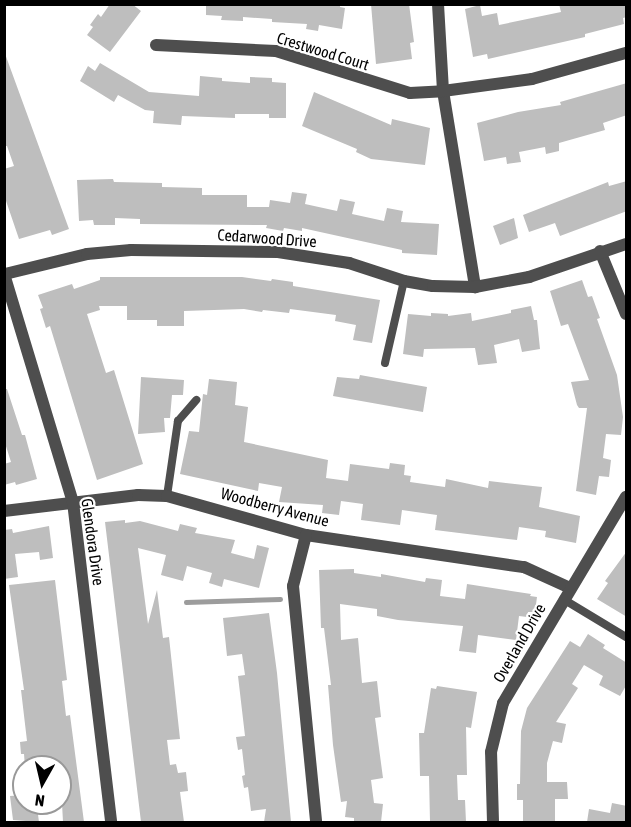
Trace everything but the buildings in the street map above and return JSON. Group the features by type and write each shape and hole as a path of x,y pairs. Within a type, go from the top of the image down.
{"street":[{"path":"438,4 443,91 475,287"},
{"name":"Crestwood Court","path":"156,45 276,51 410,93 532,79 627,53"},
{"name":"Cedarwood Drive","path":"5,274 87,254 130,250 278,252 349,263 404,281 433,286 475,287 529,277 600,251 627,244"},
{"path":"600,251 627,314"},
{"name":"Glendora Drive","path":"5,274 73,502 111,822"},
{"name":"Woodberry Avenue","path":"4,511 138,495 166,496 306,535 524,567 566,593"},
{"name":"Overland Drive","path":"493,822 491,752 503,703 566,593 627,496"},
{"path":"306,535 293,585 316,822"}],"lane":[{"path":"385,363 404,281"},
{"path":"166,496 178,421 196,400"},
{"path":"566,593 627,637"}],"waterway":[{"path":"186,602 280,599"}]}
